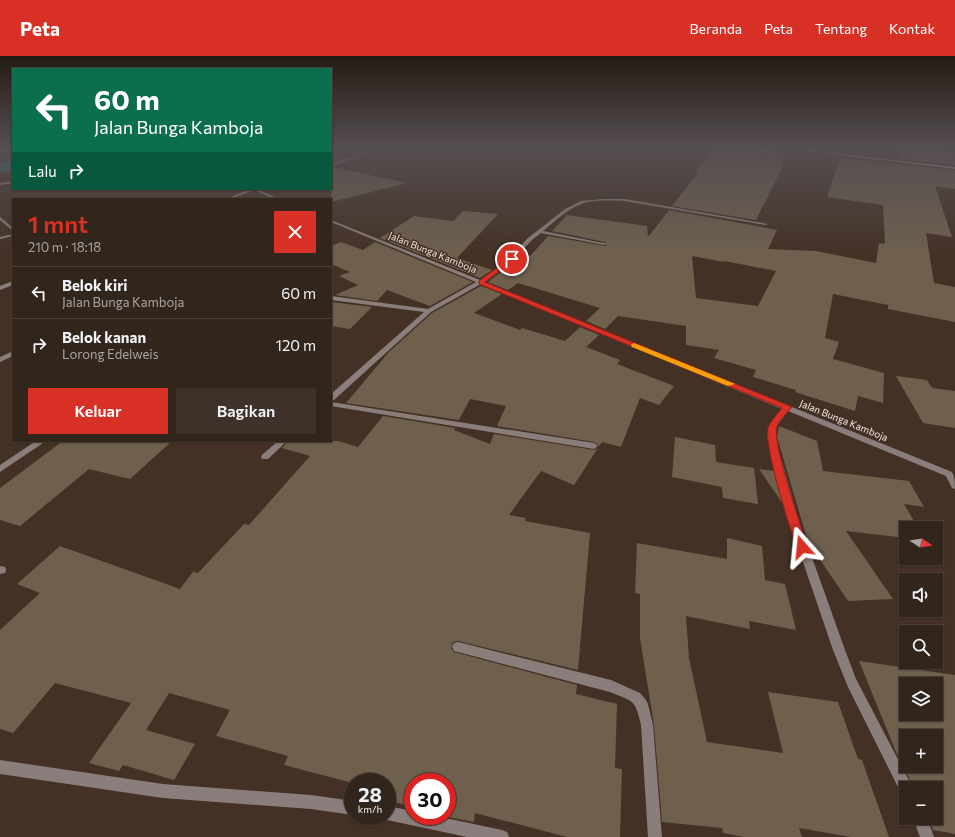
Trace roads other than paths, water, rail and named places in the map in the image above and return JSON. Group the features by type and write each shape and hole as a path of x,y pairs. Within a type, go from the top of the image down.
{"street":[{"path":"230,198 251,190"},
{"path":"256,190 275,198"},
{"path":"332,397 429,311 481,282 512,259 539,231 574,205 602,200 634,202 766,224"},
{"path":"0,218 12,229"},
{"name":"Jalan Bunga Kamboja","path":"332,221 787,407 952,472"},
{"path":"539,231 603,244"},
{"path":"0,238 12,235"},
{"path":"0,288 12,283"},
{"path":"332,298 429,311"},
{"path":"0,360 12,354"},
{"path":"332,404 594,446"},
{"path":"787,407 773,426 771,437 794,521 852,683 902,781"},
{"path":"0,469 40,442"},
{"path":"265,456 282,442"},
{"path":"952,472 955,486"},
{"path":"458,647 611,686 636,697 642,704 647,724 655,837"},
{"path":"0,767 163,791 311,802 344,807"},
{"path":"396,815 502,837"},
{"path":"923,825 927,837"}]}
